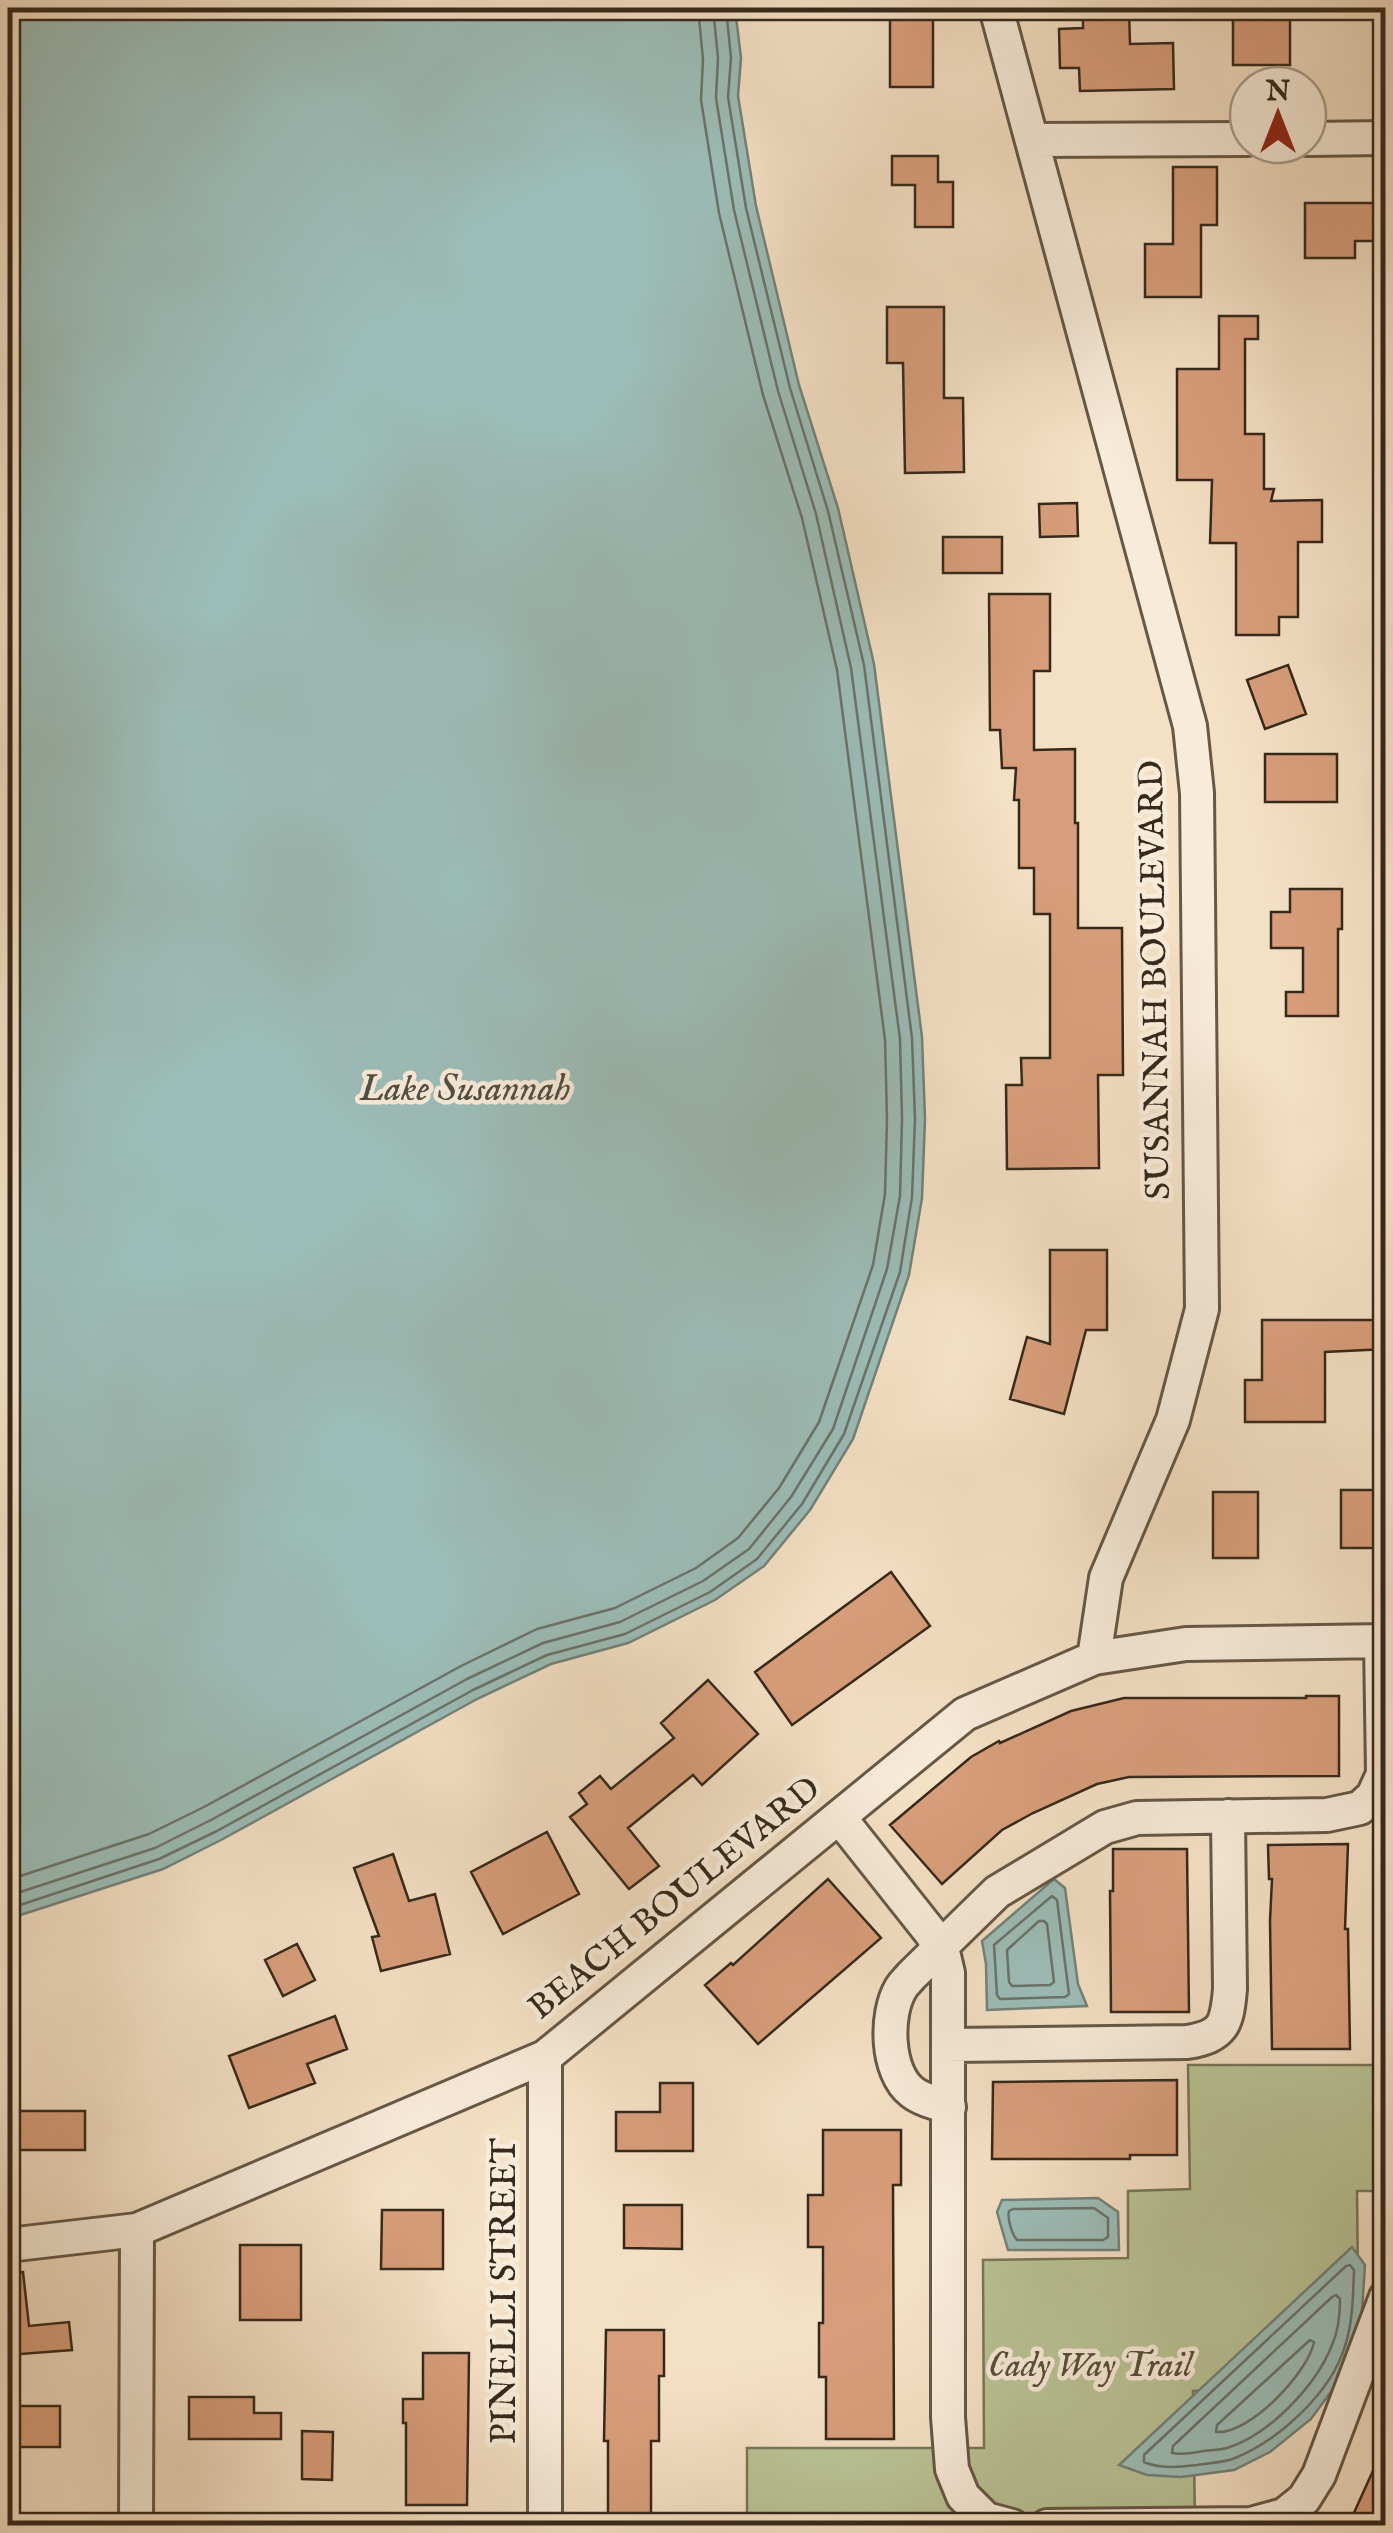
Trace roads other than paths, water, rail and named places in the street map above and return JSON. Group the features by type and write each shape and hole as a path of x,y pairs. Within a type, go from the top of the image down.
{"street":[{"name":"SUSANNAH BOULEVARD","path":"996,8 1190,726 1196,792 1202,1309 1173,1420 1106,1578 1094,1658"},
{"path":"1328,138 1386,138"},
{"path":"1032,140 1228,139"},
{"path":"949,2107 912,2093 898,2076 891,2054 891,2028 900,1988 997,1892 1106,1827 1136,1818 1326,1815 1360,1808 1373,1796 1383,1774 1383,1641"},
{"name":"BEACH BOULEVARD","path":"8,2246 136,2230 545,2057 965,1714 1094,1658 1186,1644 1383,1641"},
{"path":"949,2045 1188,2042 1209,2038 1222,2027 1230,1989 1228,1816"},
{"path":"839,1817 930,1933 948,1973 948,2417 952,2469 962,2496 986,2519 1012,2526"},
{"name":"PINELLI STREET","path":"544,2526 545,2057"},
{"path":"136,2230 136,2526"},
{"path":"1047,2526 1251,2524 1284,2515 1304,2499 1319,2475 1386,2296"}],"water":[{"name":"Lake Susannah","path":"8,8 735,8 741,58 738,96 756,206 799,385 838,508 874,664 922,1037 925,1119 922,1198 909,1275 853,1439 810,1510 764,1566 715,1600 628,1643 551,1664 477,1699 163,1869 8,1919"},
{"path":"1054,1879 1065,1888 1078,1984 1087,2006 987,2010 982,1941"},
{"path":"1098,2198 1118,2212 1119,2250 1008,2250 997,2212 1002,2200"},
{"path":"1352,2247 1365,2265 1355,2352 1311,2419 1270,2452 1234,2470 1181,2477 1147,2475 1119,2465"}],"park label":[{"name":"Cady Way Trail","path":"1090,2366"}]}
